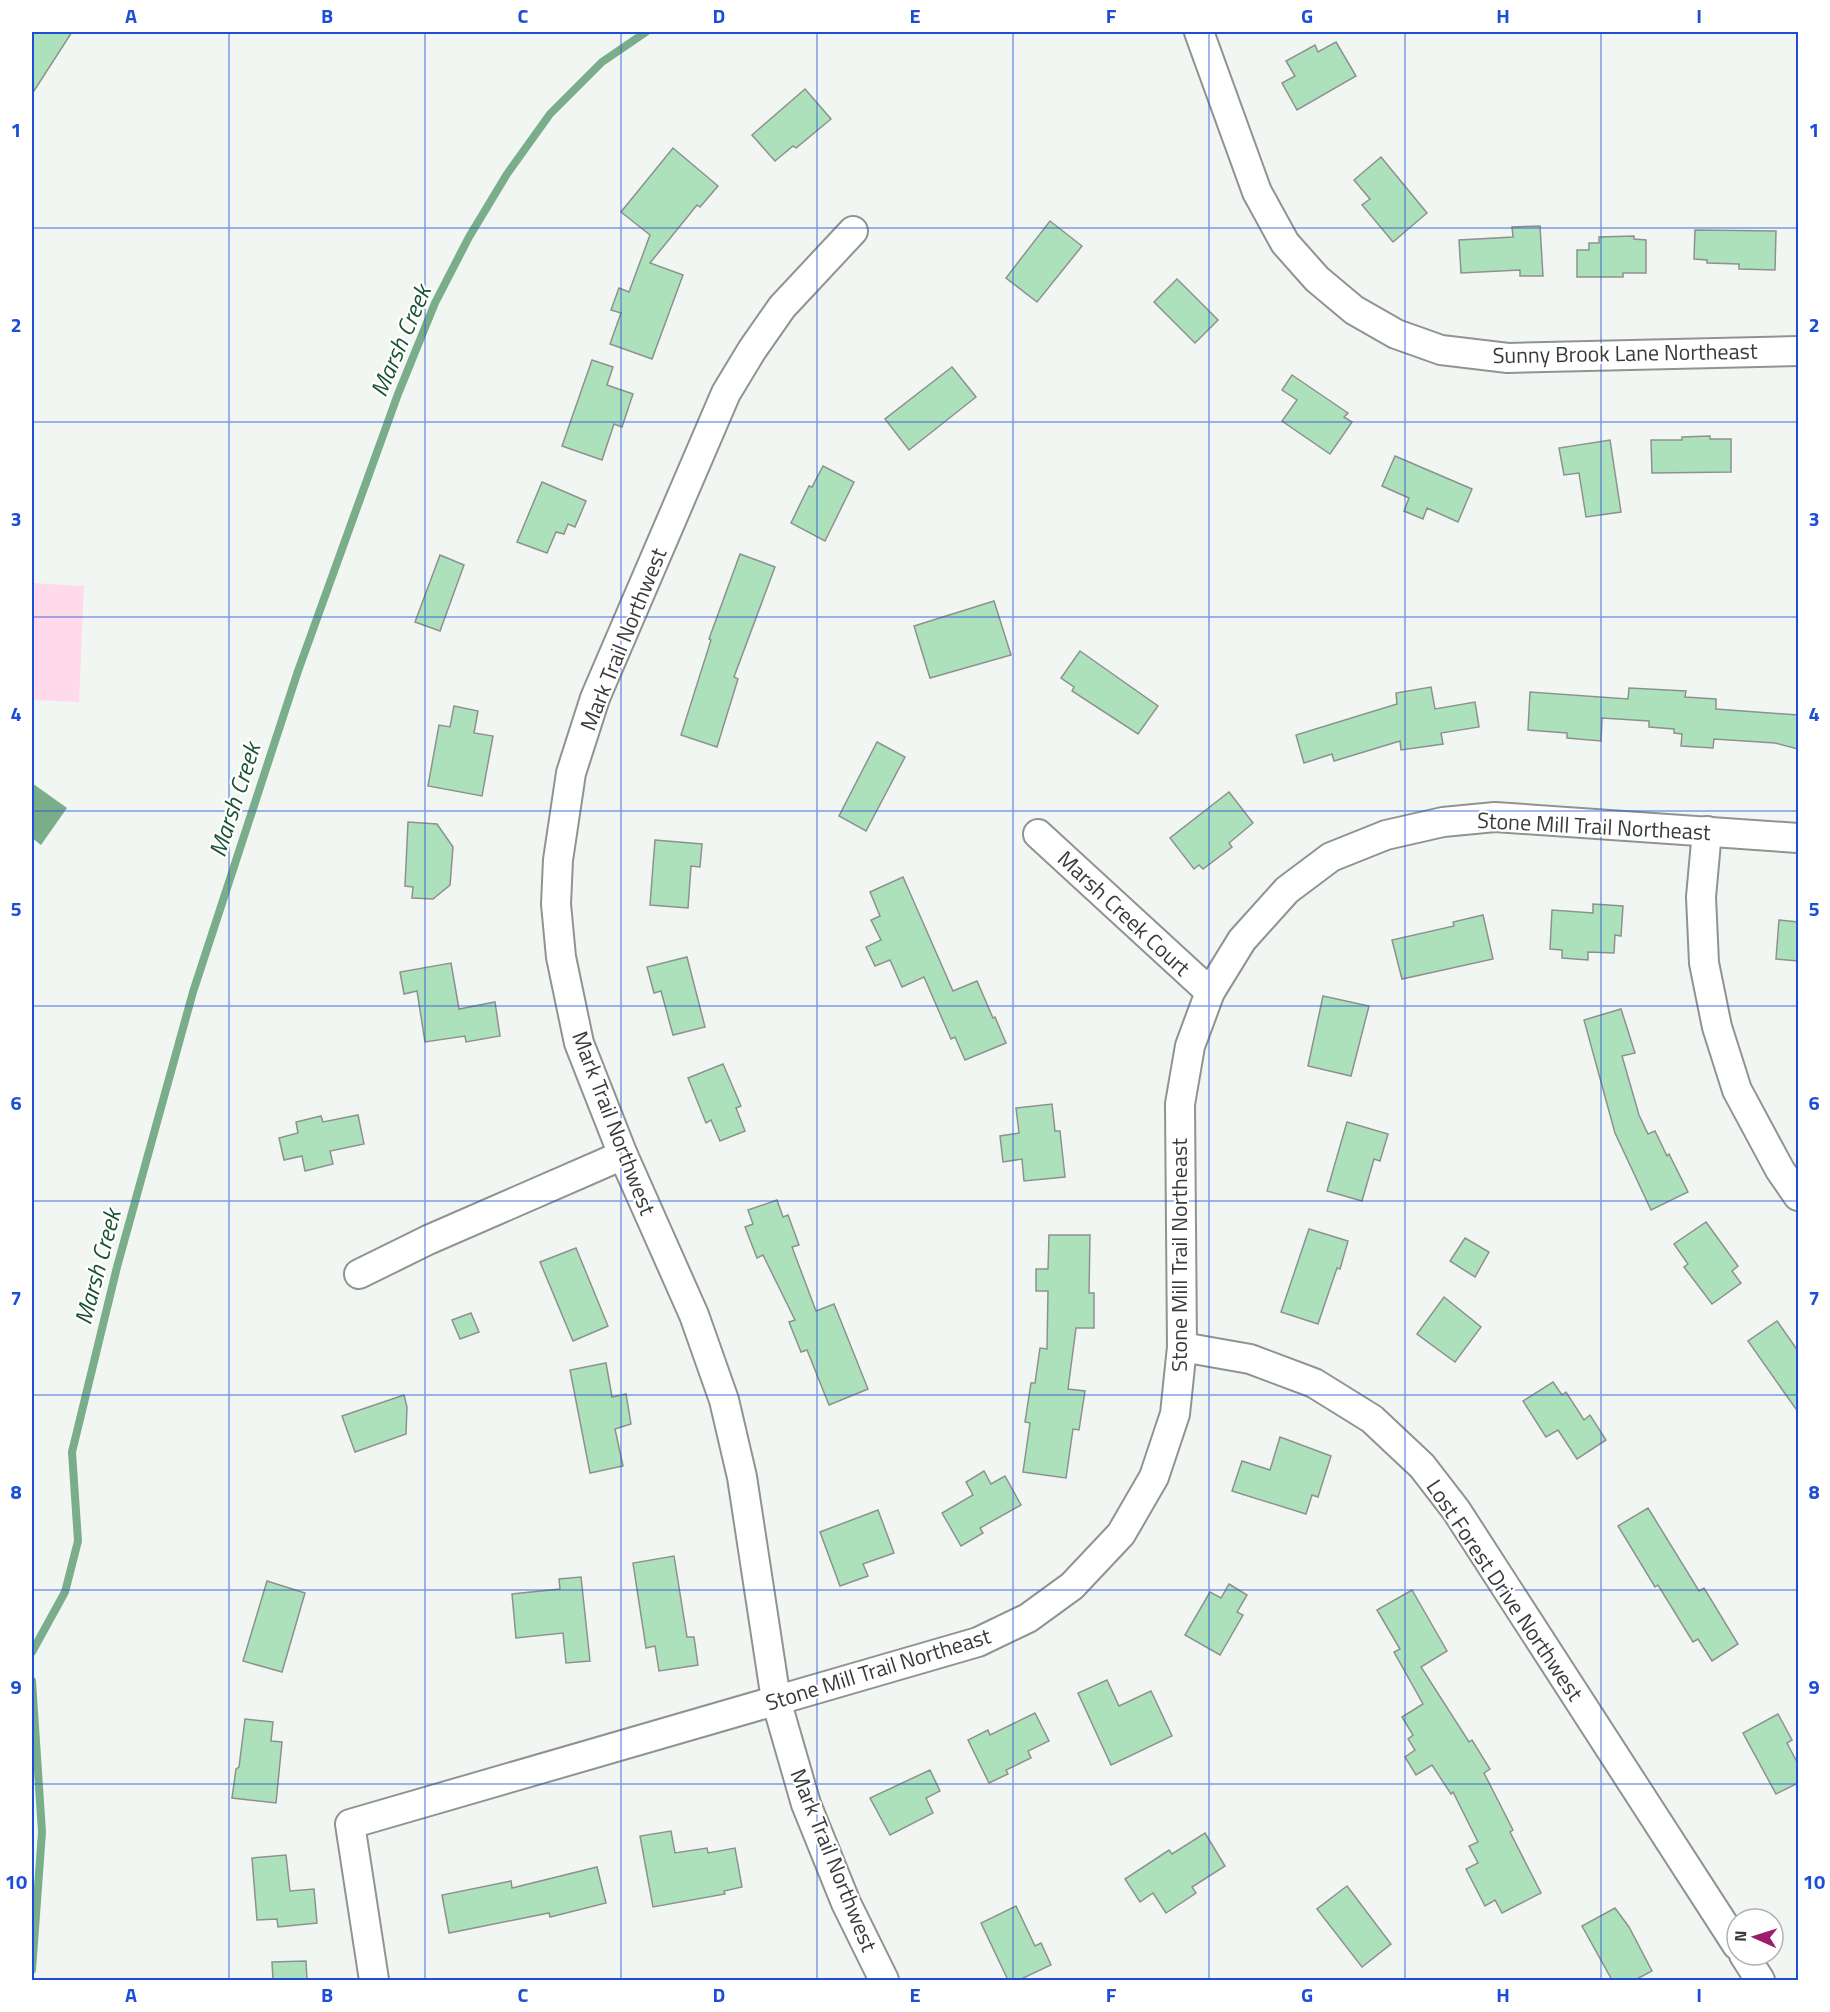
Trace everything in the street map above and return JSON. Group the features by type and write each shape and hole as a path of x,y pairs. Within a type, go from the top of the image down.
{"street":[{"name":"Sunny Brook Lane Northeast","path":"1199,32 1257,192 1285,243 1324,285 1354,310 1396,334 1441,350 1508,358 1798,351"},
{"name":"Mark Trail Northwest","path":"853,231 782,307 726,393 595,698 571,773 558,860 556,904 561,957 579,1043 623,1155 694,1315 724,1400 741,1477 776,1700 806,1804 846,1903 884,1980"},
{"name":"Stone Mill Trail Northeast","path":"374,1980 350,1824 978,1642 1028,1618 1072,1586 1121,1534 1154,1477 1175,1414 1182,1347 1180,1104 1190,1046 1210,992 1242,940 1287,890 1331,857 1386,835 1443,822 1495,817 1798,838"},
{"path":"1707,831 1701,897 1704,963 1717,1027 1737,1090 1780,1170 1798,1196"},
{"name":"Marsh Creek Court","path":"1038,834 1210,992"},
{"path":"359,1274 428,1240 623,1155"},
{"name":"Lost Forest Drive Northwest","path":"1182,1347 1250,1359 1314,1383 1372,1419 1422,1466 1456,1510 1725,1926"},
{"path":"1752,1967 1760,1980"}],"shaded area":[{"path":"32,583 84,586 79,702 32,700"},
{"path":"32,783 67,808 41,845 32,838"}],"building":[{"path":"32,32 72,32 32,94"},
{"path":"1336,42 1356,76 1297,110 1282,83 1295,76 1286,61 1315,45 1318,52"},
{"path":"805,89 831,119 796,148 793,146 775,161 752,135"},
{"path":"673,148 718,186 700,207 697,205 650,263 683,275 652,359 610,344 621,313 611,310 619,288 629,292 650,235 621,212"},
{"path":"1381,157 1427,213 1393,242 1362,205 1370,199 1354,180"},
{"path":"1050,221 1082,246 1037,302 1006,278"},
{"path":"1540,226 1543,276 1520,276 1520,270 1461,273 1459,240 1513,237 1512,227"},
{"path":"1695,230 1776,231 1775,270 1739,269 1739,264 1707,263 1707,260 1694,259"},
{"path":"1634,236 1634,239 1646,240 1646,273 1623,273 1623,277 1577,277 1577,250 1589,250 1589,243 1599,243 1599,237"},
{"path":"1177,279 1218,320 1195,343 1154,302"},
{"path":"592,360 613,367 607,385 633,394 622,427 614,424 602,460 562,446"},
{"path":"952,367 976,397 909,450 885,419"},
{"path":"1292,375 1348,413 1344,417 1352,422 1330,454 1282,421 1297,400 1282,390"},
{"path":"1710,436 1710,439 1731,439 1731,472 1652,473 1651,440 1682,440 1682,437"},
{"path":"1610,440 1621,512 1586,517 1579,473 1564,475 1559,448"},
{"path":"1395,456 1472,489 1458,522 1427,508 1423,519 1404,511 1409,498 1382,486"},
{"path":"823,466 854,482 825,541 791,523 809,486 812,487"},
{"path":"542,482 586,501 575,527 568,524 564,534 556,532 547,553 517,542"},
{"path":"740,554 775,567 734,677 738,679 717,747 681,735 711,640 709,639"},
{"path":"440,555 464,565 440,631 415,622"},
{"path":"994,601 1011,655 930,678 914,626"},
{"path":"1080,651 1158,706 1138,734 1072,691 1074,687 1061,678"},
{"path":"1431,687 1435,709 1475,702 1479,727 1441,733 1443,744 1401,750 1400,741 1334,761 1332,754 1304,763 1296,735 1397,704 1396,693"},
{"path":"1629,688 1686,691 1685,697 1716,699 1716,709 1798,715 1798,749 1775,743 1714,739 1713,748 1681,746 1682,734 1674,733 1674,729 1649,727 1649,721 1602,718 1601,741 1567,738 1567,733 1528,730 1530,692 1628,699"},
{"path":"454,706 478,711 474,733 493,736 482,796 428,786 439,725 450,727"},
{"path":"877,742 905,757 866,831 839,816"},
{"path":"1229,792 1253,823 1229,843 1232,847 1203,869 1199,865 1194,869 1170,838"},
{"path":"408,822 437,824 453,847 450,885 433,899 412,898 413,887 405,886"},
{"path":"655,840 702,844 700,867 691,866 688,908 650,905"},
{"path":"903,877 953,991 977,981 1006,1043 965,1060 955,1037 951,1039 924,977 902,987 890,960 875,966 866,947 881,940 871,920 880,916 870,892"},
{"path":"1593,904 1623,906 1621,936 1615,935 1614,953 1588,952 1588,960 1562,958 1562,950 1550,949 1552,910 1593,913"},
{"path":"1483,915 1493,959 1402,979 1392,940 1454,926 1453,922"},
{"path":"1779,920 1798,922 1798,961 1776,959"},
{"path":"687,957 705,1027 673,1035 661,991 654,993 647,967"},
{"path":"451,963 459,1009 495,1002 500,1036 466,1042 465,1036 425,1042 417,991 404,994 400,972"},
{"path":"1323,996 1369,1006 1351,1076 1308,1066"},
{"path":"1621,1009 1635,1053 1622,1056 1639,1115 1648,1134 1655,1131 1688,1192 1651,1210 1615,1133 1584,1020"},
{"path":"723,1064 741,1106 736,1108 745,1131 720,1141 711,1120 706,1123 688,1078"},
{"path":"1052,1104 1055,1131 1060,1131 1065,1177 1024,1181 1022,1159 1003,1162 1000,1136 1019,1133 1016,1108"},
{"path":"358,1115 364,1144 330,1151 333,1164 305,1171 302,1156 284,1160 279,1138 298,1133 296,1122 321,1116 323,1122"},
{"path":"1347,1122 1388,1134 1380,1161 1374,1159 1362,1201 1327,1191"},
{"path":"777,1200 783,1217 788,1215 799,1245 792,1247 816,1311 834,1304 868,1389 829,1405 807,1350 801,1352 789,1322 795,1320 763,1255 757,1258 745,1227 753,1224 748,1210"},
{"path":"1706,1222 1738,1266 1732,1271 1741,1283 1712,1304 1684,1267 1688,1264 1674,1244"},
{"path":"1309,1229 1348,1241 1340,1269 1337,1268 1318,1324 1281,1312"},
{"path":"1049,1235 1090,1235 1089,1293 1094,1293 1094,1328 1076,1328 1068,1389 1085,1391 1079,1430 1073,1429 1066,1478 1023,1472 1030,1423 1025,1422 1031,1383 1035,1383 1040,1348 1047,1349 1048,1291 1036,1291 1036,1269 1048,1269"},
{"path":"1465,1238 1489,1252 1475,1277 1450,1261"},
{"path":"576,1248 608,1326 573,1341 540,1262"},
{"path":"1444,1297 1481,1327 1455,1362 1417,1334"},
{"path":"471,1313 479,1332 460,1339 452,1320"},
{"path":"1777,1321 1798,1351 1798,1412 1748,1341"},
{"path":"606,1363 612,1397 626,1394 631,1424 615,1429 623,1466 590,1473 570,1370"},
{"path":"1553,1382 1562,1395 1566,1392 1584,1420 1590,1415 1606,1440 1577,1459 1558,1430 1546,1437 1523,1401"},
{"path":"404,1395 407,1407 406,1434 355,1452 342,1416"},
{"path":"1280,1437 1331,1456 1318,1497 1312,1495 1306,1514 1232,1491 1242,1461 1270,1470"},
{"path":"984,1471 991,1484 1005,1476 1021,1505 980,1528 983,1533 961,1546 942,1513 973,1495 966,1482"},
{"path":"1648,1508 1699,1591 1704,1588 1738,1644 1712,1661 1698,1639 1693,1642 1658,1585 1655,1587 1618,1526"},
{"path":"878,1510 894,1553 863,1564 868,1576 840,1586 820,1532"},
{"path":"674,1556 687,1637 694,1637 698,1665 659,1671 655,1646 646,1648 633,1563"},
{"path":"581,1577 590,1661 566,1663 563,1633 516,1638 512,1594 560,1589 559,1579"},
{"path":"267,1581 305,1593 282,1672 243,1661"},
{"path":"1229,1584 1247,1595 1237,1612 1243,1615 1220,1655 1185,1635 1210,1592 1221,1598"},
{"path":"1412,1590 1447,1651 1421,1667 1469,1742 1472,1740 1490,1769 1484,1773 1513,1830 1510,1832 1541,1893 1502,1913 1495,1900 1485,1906 1466,1869 1478,1863 1469,1846 1478,1842 1453,1792 1451,1794 1432,1765 1416,1775 1405,1757 1415,1750 1408,1739 1413,1735 1402,1717 1423,1704 1394,1652 1400,1649 1377,1610"},
{"path":"1107,1680 1119,1706 1151,1691 1172,1736 1111,1765 1078,1693"},
{"path":"1035,1713 1049,1741 1028,1751 1031,1758 1006,1770 1008,1774 989,1783 968,1740 988,1730 990,1735"},
{"path":"1778,1714 1792,1740 1787,1743 1798,1764 1798,1783 1776,1794 1743,1733"},
{"path":"245,1719 273,1722 271,1741 282,1742 276,1803 232,1798 236,1769 239,1767"},
{"path":"930,1770 940,1791 926,1798 933,1813 890,1835 870,1798"},
{"path":"671,1831 675,1853 707,1848 708,1853 735,1848 742,1887 724,1891 725,1894 653,1907 640,1836"},
{"path":"1205,1833 1225,1866 1192,1887 1196,1893 1166,1913 1153,1893 1140,1902 1125,1879 1169,1850 1172,1854"},
{"path":"286,1855 290,1891 314,1889 317,1923 278,1927 277,1919 257,1920 252,1858"},
{"path":"597,1867 606,1903 550,1917 549,1913 449,1933 442,1895 511,1881 512,1888"},
{"path":"1347,1886 1391,1944 1362,1967 1317,1909"},
{"path":"1016,1906 1035,1946 1041,1943 1051,1965 1019,1980 1008,1980 981,1923"},
{"path":"1615,1908 1629,1927 1652,1971 1635,1980 1612,1980 1582,1926"},
{"path":"306,1961 307,1980 273,1980 272,1962"}],"waterway":[{"name":"Marsh Creek","path":"32,1652 65,1592 78,1541 72,1452 117,1267 193,992 298,671 398,394 435,303 469,237 507,174 550,114 602,62 646,32"},
{"name":"Marsh Creek","path":"32,1681 42,1832 32,1970"}]}
